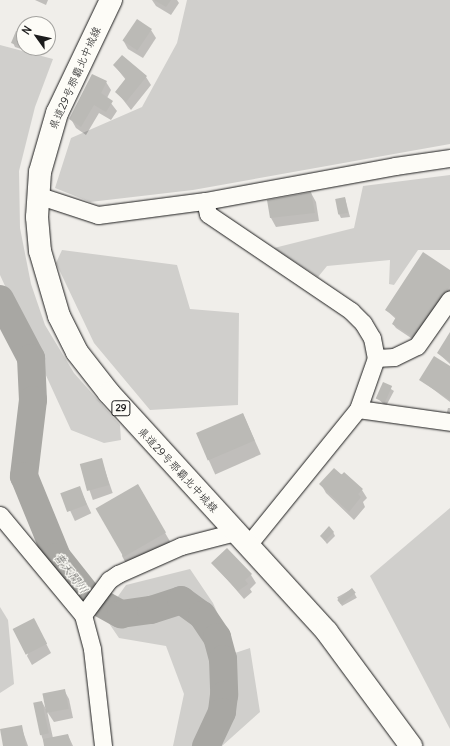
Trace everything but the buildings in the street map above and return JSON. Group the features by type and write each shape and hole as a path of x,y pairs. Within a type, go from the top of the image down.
{"main road":[{"name":"県道29号那覇北中城線","path":"111,0 56,112 45,146 37,195 40,251 52,297 77,352 139,428 327,632 411,746"}],"street":[{"path":"37,195 98,216 205,201 450,158"},
{"path":"83,615 109,580 181,546 242,538 358,409 376,358 372,338 363,323 351,311 208,214 205,201"},
{"path":"376,358 394,357 417,346 450,299"},
{"path":"358,409 450,422"},
{"path":"0,515 83,615 92,649 103,746"}],"shaded area":[{"path":"187,0 450,0 450,144 193,190 90,202 55,188 71,138 142,107 177,43"},
{"path":"0,45 16,49 16,56 42,56 53,59 35,107 19,171 20,228 31,284 45,325 74,373 120,425 121,440 104,443 71,430 0,275"},
{"path":"450,175 450,250 418,250 394,285 389,284 390,260 327,266 318,277 274,248 354,228 363,186"},
{"path":"62,250 177,265 190,309 239,313 238,405 150,410 94,343 56,263"},
{"path":"450,508 450,729 370,576"},
{"path":"190,569 213,603 235,653 250,648 260,712 222,746 173,746 184,694 166,646 119,638 104,616 126,585"},
{"path":"0,607 8,620 14,684 0,693"}],"waterway":[{"name":"普天間川","path":"0,299 31,358 33,400 24,476 57,557 88,596 121,614 151,610 181,600 202,615 217,637 223,659 224,695 222,712 206,746"}]}
